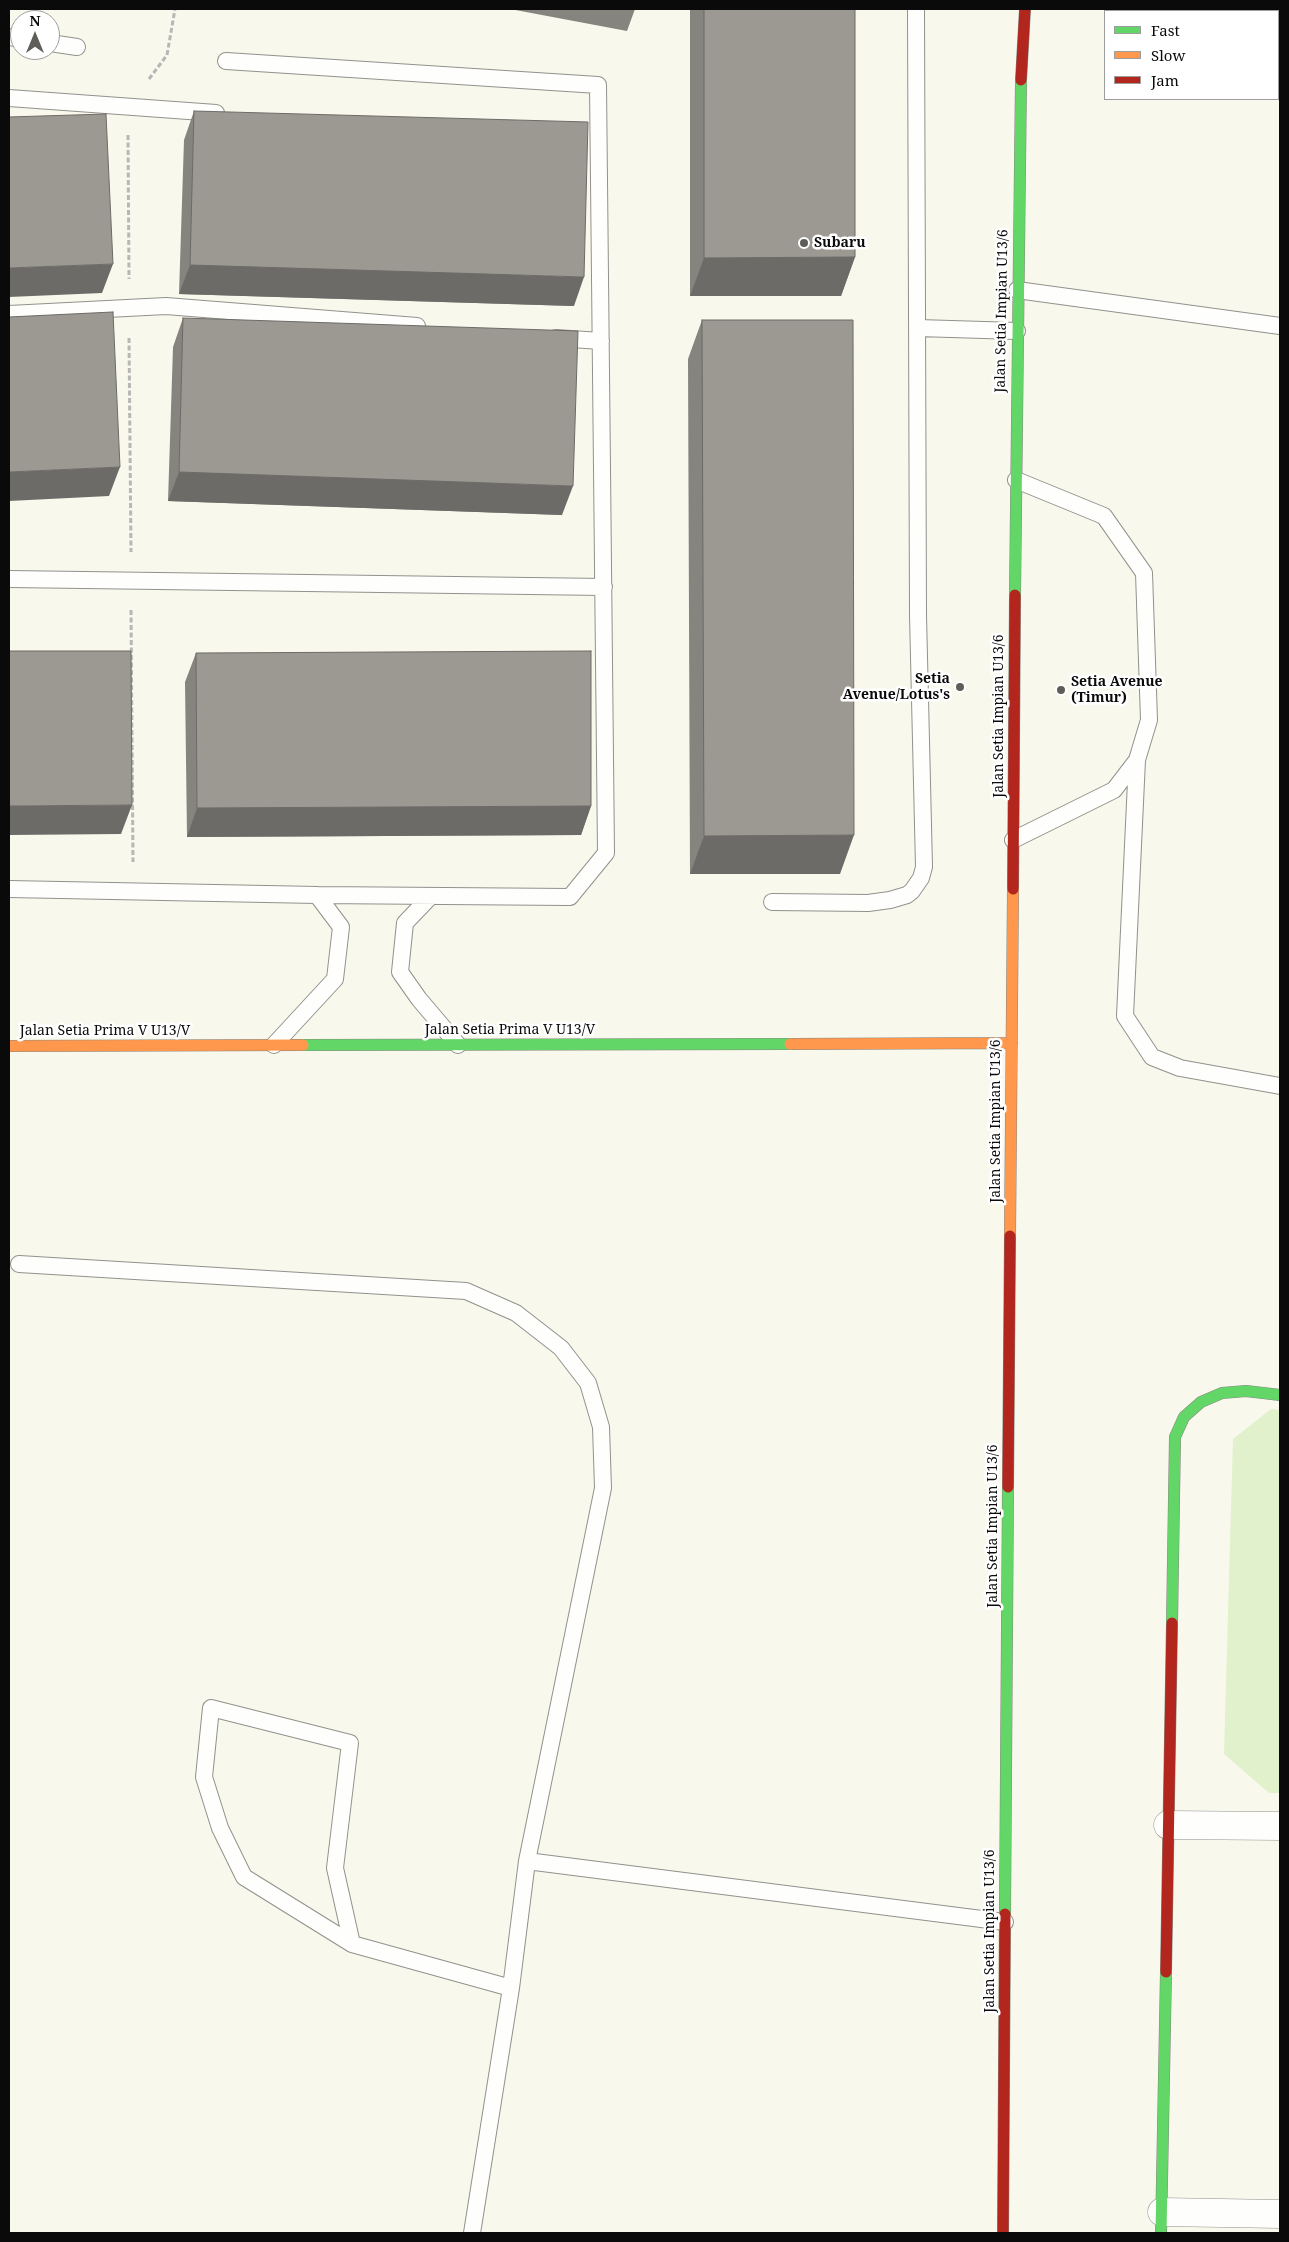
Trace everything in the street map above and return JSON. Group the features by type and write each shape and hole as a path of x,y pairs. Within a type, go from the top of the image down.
{"street":[{"name":"Jalan Setia Impian U13/6","path":"1003,2233 1017,290 1021,63 1025,9"},
{"name":"Jalan Setia Prima V U13/V","path":"9,1046 1012,1043"},
{"path":"1280,1395 1246,1391 1222,1393 1201,1402 1184,1417 1175,1438 1161,2223 1280,2214"},
{"path":"1168,1825 1280,1826"}],"lane":[{"path":"772,902 868,903 890,900 907,895 912,891 921,878 924,867 918,615 916,9"},
{"path":"60,44 77,47"},
{"path":"9,889 318,896 570,897 606,853 598,85 226,61"},
{"path":"9,98 236,115"},
{"path":"580,140 599,142"},
{"path":"1017,290 1280,326"},
{"path":"9,314 166,306 433,328"},
{"path":"918,328 1017,331"},
{"path":"542,336 601,341"},
{"path":"1016,480 1104,516 1144,573 1149,720 1137,760 1125,1016 1152,1057 1180,1068 1280,1086"},
{"path":"9,579 604,587"},
{"path":"1013,840 1114,790 1137,760"},
{"path":"274,1045 335,979 341,927 318,896"},
{"path":"430,897 405,923 400,972 419,999 458,1045"},
{"path":"19,1264 466,1291 516,1313 561,1348 588,1382 601,1427 603,1488 528,1861 511,1988 472,2233"},
{"path":"352,1944 335,1868 350,1743 211,1708 204,1777 220,1828 244,1877 352,1944 511,1988"},
{"path":"528,1861 1005,1922"}],"path":[{"path":"133,891 128,106 167,55 175,9"}],"green space":[{"path":"1271,1409 1280,1410 1280,1793 1269,1793 1224,1754 1233,1439"}],"building":[{"path":"704,9 855,9 855,257 704,258"},
{"path":"194,111 588,122 584,277 190,265"},
{"path":"106,114 113,264 9,268 9,117"},
{"path":"113,312 120,467 9,472 9,317"},
{"path":"183,318 578,331 573,486 179,472"},
{"path":"702,320 853,320 854,835 704,836"},
{"path":"9,651 131,651 132,805 9,806"},
{"path":"591,651 591,806 197,808 196,653"}],"traffic: fast":[{"path":"1015,595 1021,80"},
{"path":"303,1045 790,1044"},
{"path":"1172,1623 1175,1437 1184,1417 1201,1402 1222,1393 1246,1391 1280,1395"},
{"path":"1005,1914 1008,1487"},
{"path":"1161,2233 1166,1972"}],"traffic: slow":[{"path":"1010,1236 1013,889"},
{"path":"790,1044 1012,1043"},
{"path":"9,1046 303,1045"}],"traffic: jam":[{"path":"1021,80 1025,9"},
{"path":"1013,889 1015,595"},
{"path":"1008,1487 1010,1236"},
{"path":"1166,1972 1172,1623"},
{"path":"1003,2233 1005,1914"}],"place":[{"name":"Subaru","path":"804,243"},
{"name":"Setia Avenue/Lotus's","path":"960,687"},
{"name":"Setia Avenue (Timur)","path":"1061,690"}]}
